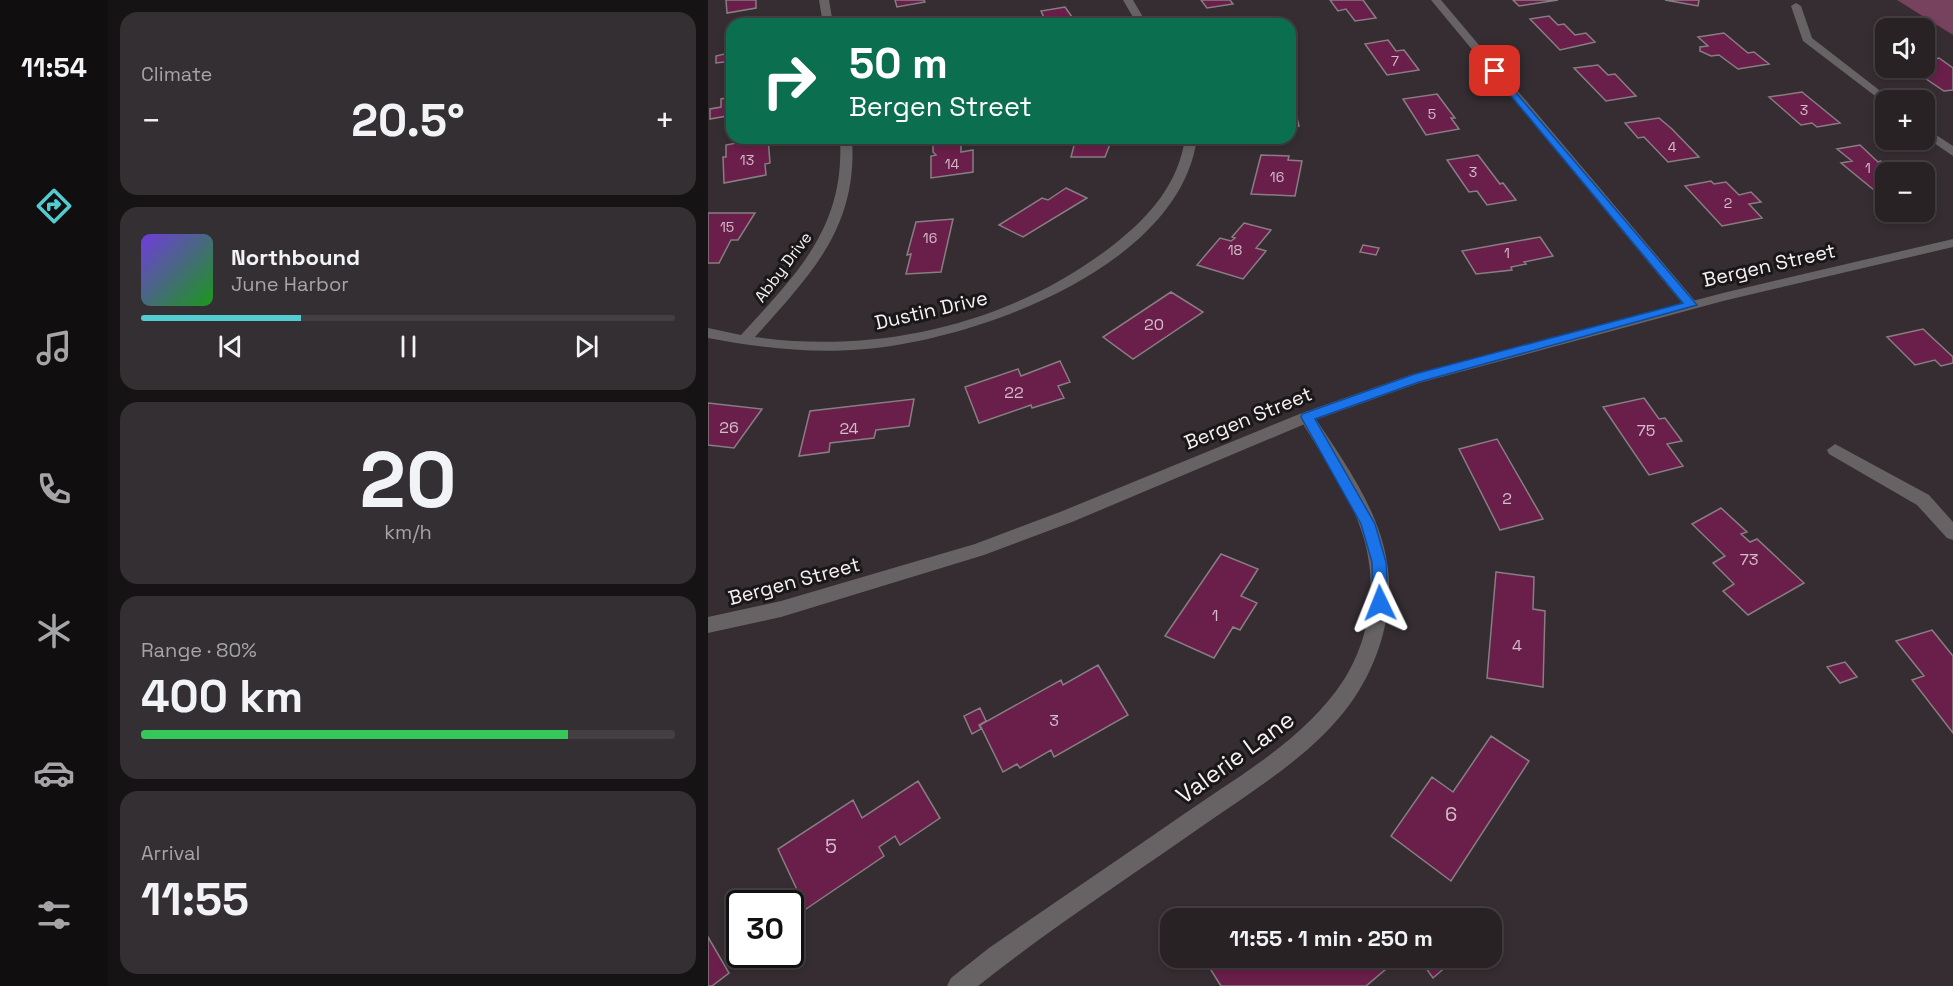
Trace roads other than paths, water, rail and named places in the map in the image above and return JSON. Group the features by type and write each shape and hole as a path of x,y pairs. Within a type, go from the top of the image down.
{"street":[{"path":"824,0 827,18"},
{"path":"1128,0 1138,18"},
{"path":"1436,0 1691,305"},
{"path":"1796,6 1808,39 1875,91"},
{"path":"1935,138 1953,152"},
{"name":"Abby Drive","path":"744,340 791,288 818,253 836,221 846,191 850,160 847,144"},
{"name":"Dustin Drive","path":"708,333 772,345 827,347 873,344 964,326 1007,311 1046,294 1087,271 1122,246 1150,220 1170,194 1185,166 1190,144"},
{"name":"Bergen Street","path":"708,625 781,609 978,550 1066,517 1307,417 1415,378 1691,305 1953,243"},
{"name":"Valerie Lane","path":"959,986 997,956 1278,761 1316,729 1352,685 1371,642 1380,603 1379,562 1368,524 1307,417"},
{"path":"1835,450 1923,500 1953,533"}]}
